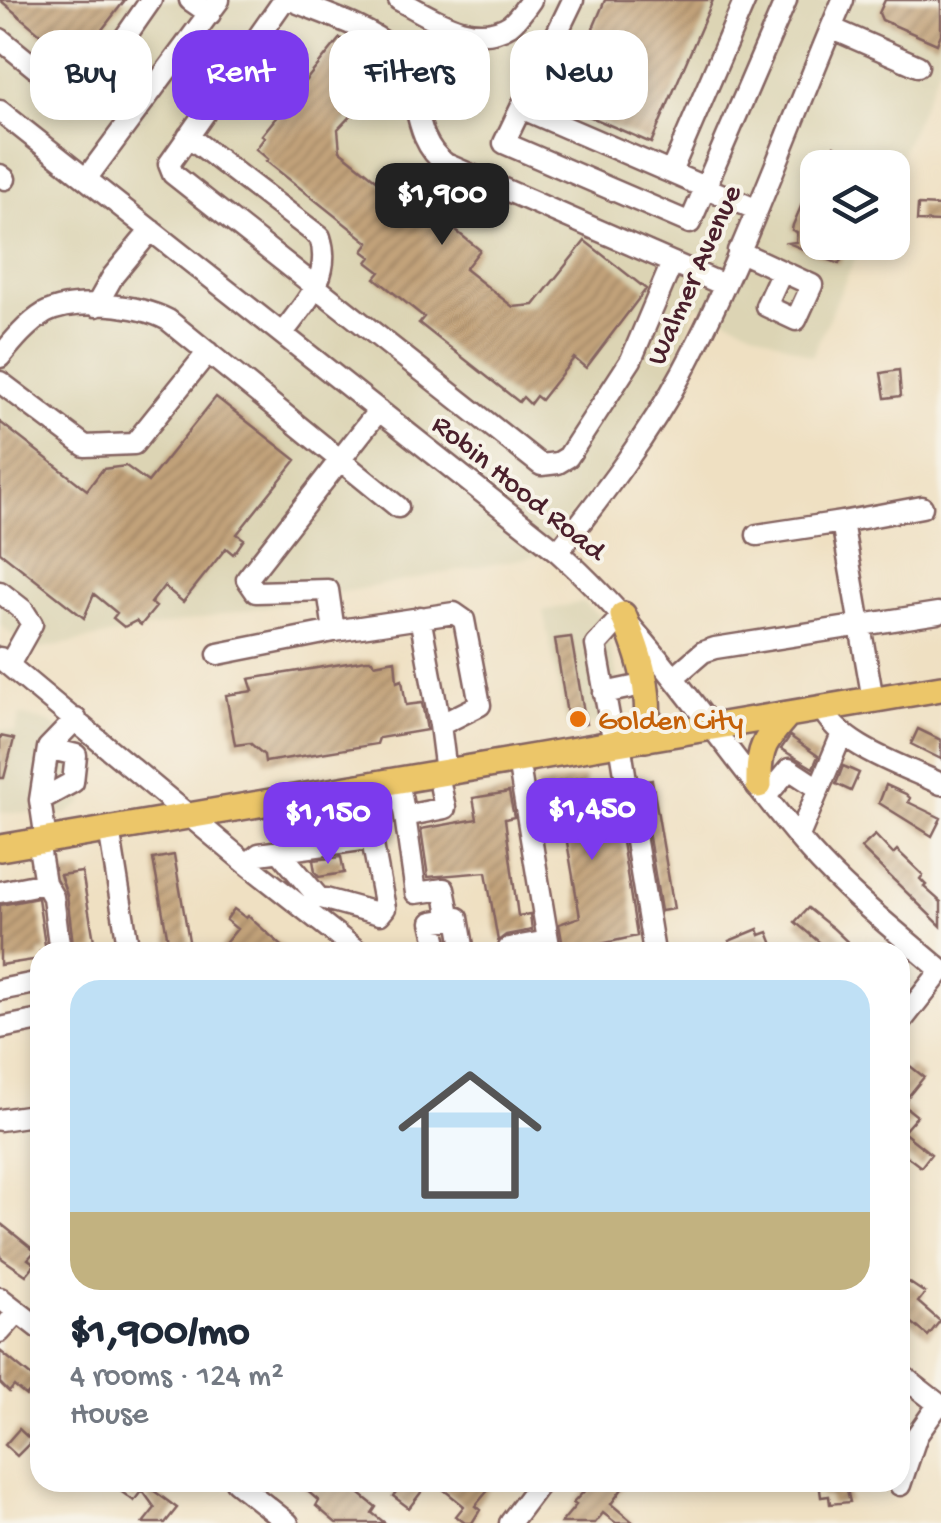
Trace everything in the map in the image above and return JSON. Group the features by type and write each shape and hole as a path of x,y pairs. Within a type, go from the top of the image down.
{"main road":[{"path":"622,615 641,657 647,684 646,739"},
{"path":"0,848 941,688"},
{"path":"763,790 759,754 766,738 788,714"}],"street":[{"path":"0,39 75,100 82,99 150,0"},
{"path":"86,179 214,7 190,0"},
{"path":"672,263 631,360 568,457 541,465 173,174 169,164 287,0 389,46 405,70 424,139 446,164 672,263 724,286"},
{"path":"399,0 454,28 487,34 512,24 530,0"},
{"path":"559,30 573,0"},
{"path":"672,172 745,0"},
{"path":"515,120 504,143 690,222 786,0"},
{"name":"Walmer Avenue","path":"558,552 651,427 682,372 724,286 843,0"},
{"path":"831,28 918,66"},
{"name":"Robin Hood Road","path":"0,111 558,552 598,588 674,676 798,836 910,942"},
{"path":"549,120 756,209"},
{"path":"188,136 320,238 324,266 318,286 282,334"},
{"path":"96,306 113,276 151,230"},
{"path":"738,251 782,271"},
{"path":"0,357 16,337 46,312 68,306 122,306 153,312 398,507"},
{"path":"0,382 86,446 134,444 208,352"},
{"path":"334,631 328,590 256,592 247,579 379,410"},
{"path":"758,535 922,507"},
{"path":"842,522 873,700"},
{"path":"0,592 32,624 4,661 346,942"},
{"path":"218,654 454,613 464,620 480,705 440,725"},
{"path":"674,676 702,652 715,648 938,613"},
{"path":"622,615 596,644 652,942"},
{"path":"404,816 445,808 440,725 420,618"},
{"path":"604,693 647,684"},
{"path":"822,708 842,734 941,784"},
{"path":"59,942 53,896 45,883 40,800 48,748 76,719"},
{"path":"798,836 842,734"},
{"path":"40,800 73,782 76,756 48,748"},
{"path":"518,760 548,942"},
{"path":"763,790 789,770 818,788"},
{"path":"398,781 416,893 444,889 461,917 463,942"},
{"path":"109,829 127,942"},
{"path":"247,864 259,854 279,851 368,839 373,845 385,908 380,914 318,897 279,851"},
{"path":"0,892 45,883"},
{"path":"436,942 432,922 461,917"},
{"name":"Robin Hood Road","path":"910,942 941,970"},
{"path":"910,1010 941,970"},
{"path":"0,990 30,984"},
{"path":"0,1028 30,1022"},
{"path":"0,1120 30,1116"},
{"path":"0,1298 30,1321"},
{"path":"0,1332 18,1312"},
{"path":"910,1382 940,1405 917,1435 910,1456"},
{"path":"249,1492 288,1523"},
{"path":"510,1523 533,1492"}],"shaded area":[{"path":"0,0 941,0 941,63 903,150 800,150 800,260 854,260 812,356 696,305 671,375 614,463 537,556 32,650 0,625"},
{"path":"583,602 603,619 627,717 567,729 543,611"},
{"path":"20,715 50,723 84,747 93,767 82,804 66,814 0,812 0,729 15,732"}],"building":[{"path":"0,0 125,0 102,30 36,30"},
{"path":"605,0 713,0 651,143 598,120 648,120 648,30 592,30"},
{"path":"885,0 941,0 941,34 937,44 882,20 879,13"},
{"path":"329,52 329,120 347,120 338,129 340,151 399,198 405,190 416,199 437,189 440,198 431,211 480,250 465,269 513,307 534,305 585,241 646,289 586,368 574,358 541,400 536,396 530,404 523,397 519,402 419,323 424,317 375,278 380,272 367,262 371,257 363,251 369,243 256,149 274,120 309,120 309,77"},
{"path":"918,205 941,206 941,222 917,221"},
{"path":"800,209 800,248 788,243 796,242 793,225"},
{"path":"899,370 901,396 885,398 881,373"},
{"path":"216,397 296,460 237,534 244,539 238,548 233,554 226,548 183,602 164,586 151,603 156,607 141,625 136,621 124,627 113,618 117,613 94,594 84,618 0,552 0,422 87,490 103,469 126,466 148,482"},
{"path":"571,637 586,724 569,727 555,639"},
{"path":"366,660 374,664 395,660 397,682 402,680 406,705 422,703 427,730 379,738 377,744 265,762 264,755 250,743 235,745 226,695 253,691 249,679"},
{"path":"918,729 941,740 941,759 911,744"},
{"path":"0,736 14,739 4,778 0,778"},
{"path":"790,736 818,756 813,768 781,749"},
{"path":"843,766 859,773 851,791 836,784"},
{"path":"585,777 587,790 613,786 637,936 610,942 562,942 559,924 580,917 562,813 541,815 536,786"},
{"path":"652,780 674,909 661,911 640,782"},
{"path":"886,785 906,794 908,802 941,818 932,836 879,803"},
{"path":"509,792 514,817 505,819 518,916 530,914 532,930 506,935 498,941 486,872 428,877 421,829 477,819 473,798"},
{"path":"875,835 893,854 897,850 923,875 920,879 924,887 941,902 941,926 861,848"},
{"path":"174,855 189,942 168,942 153,859"},
{"path":"341,857 344,873 319,877 315,872 313,860"},
{"path":"82,872 94,942 73,942 67,895 60,875"},
{"path":"38,898 45,942 30,942 30,960 0,965 0,905"},
{"path":"808,908 848,942 819,942 795,922"},
{"path":"234,909 278,942 226,942 237,929 226,920"},
{"path":"758,929 760,935 768,932 772,942 729,942"},
{"path":"910,1066 924,1077 910,1094"},
{"path":"910,1138 931,1154 921,1167 910,1159"},
{"path":"0,1223 30,1247 30,1270 26,1275 0,1257"},
{"path":"910,1283 925,1293 918,1302 940,1321 928,1336 910,1321"},
{"path":"0,1351 30,1375 30,1391 26,1396 14,1386 9,1392 0,1383"},
{"path":"19,1429 30,1439 17,1456 5,1445"},
{"path":"122,1492 141,1492 134,1501"},
{"path":"143,1492 155,1492 177,1508 165,1523 143,1523 155,1508"},
{"path":"309,1492 357,1492 376,1507 372,1513 385,1523 336,1523 316,1506 319,1501"},
{"path":"396,1492 421,1492 409,1508 393,1496"},
{"path":"446,1492 487,1492 475,1506 480,1510 472,1523 456,1516 464,1506"},
{"path":"583,1492 620,1492 611,1504 634,1523 616,1523 603,1513 595,1523 561,1523 576,1505 573,1503"},
{"path":"820,1492 848,1492 850,1502 830,1504 829,1496 821,1497"}],"place":[{"name":"Golden City","path":"578,719"}]}
